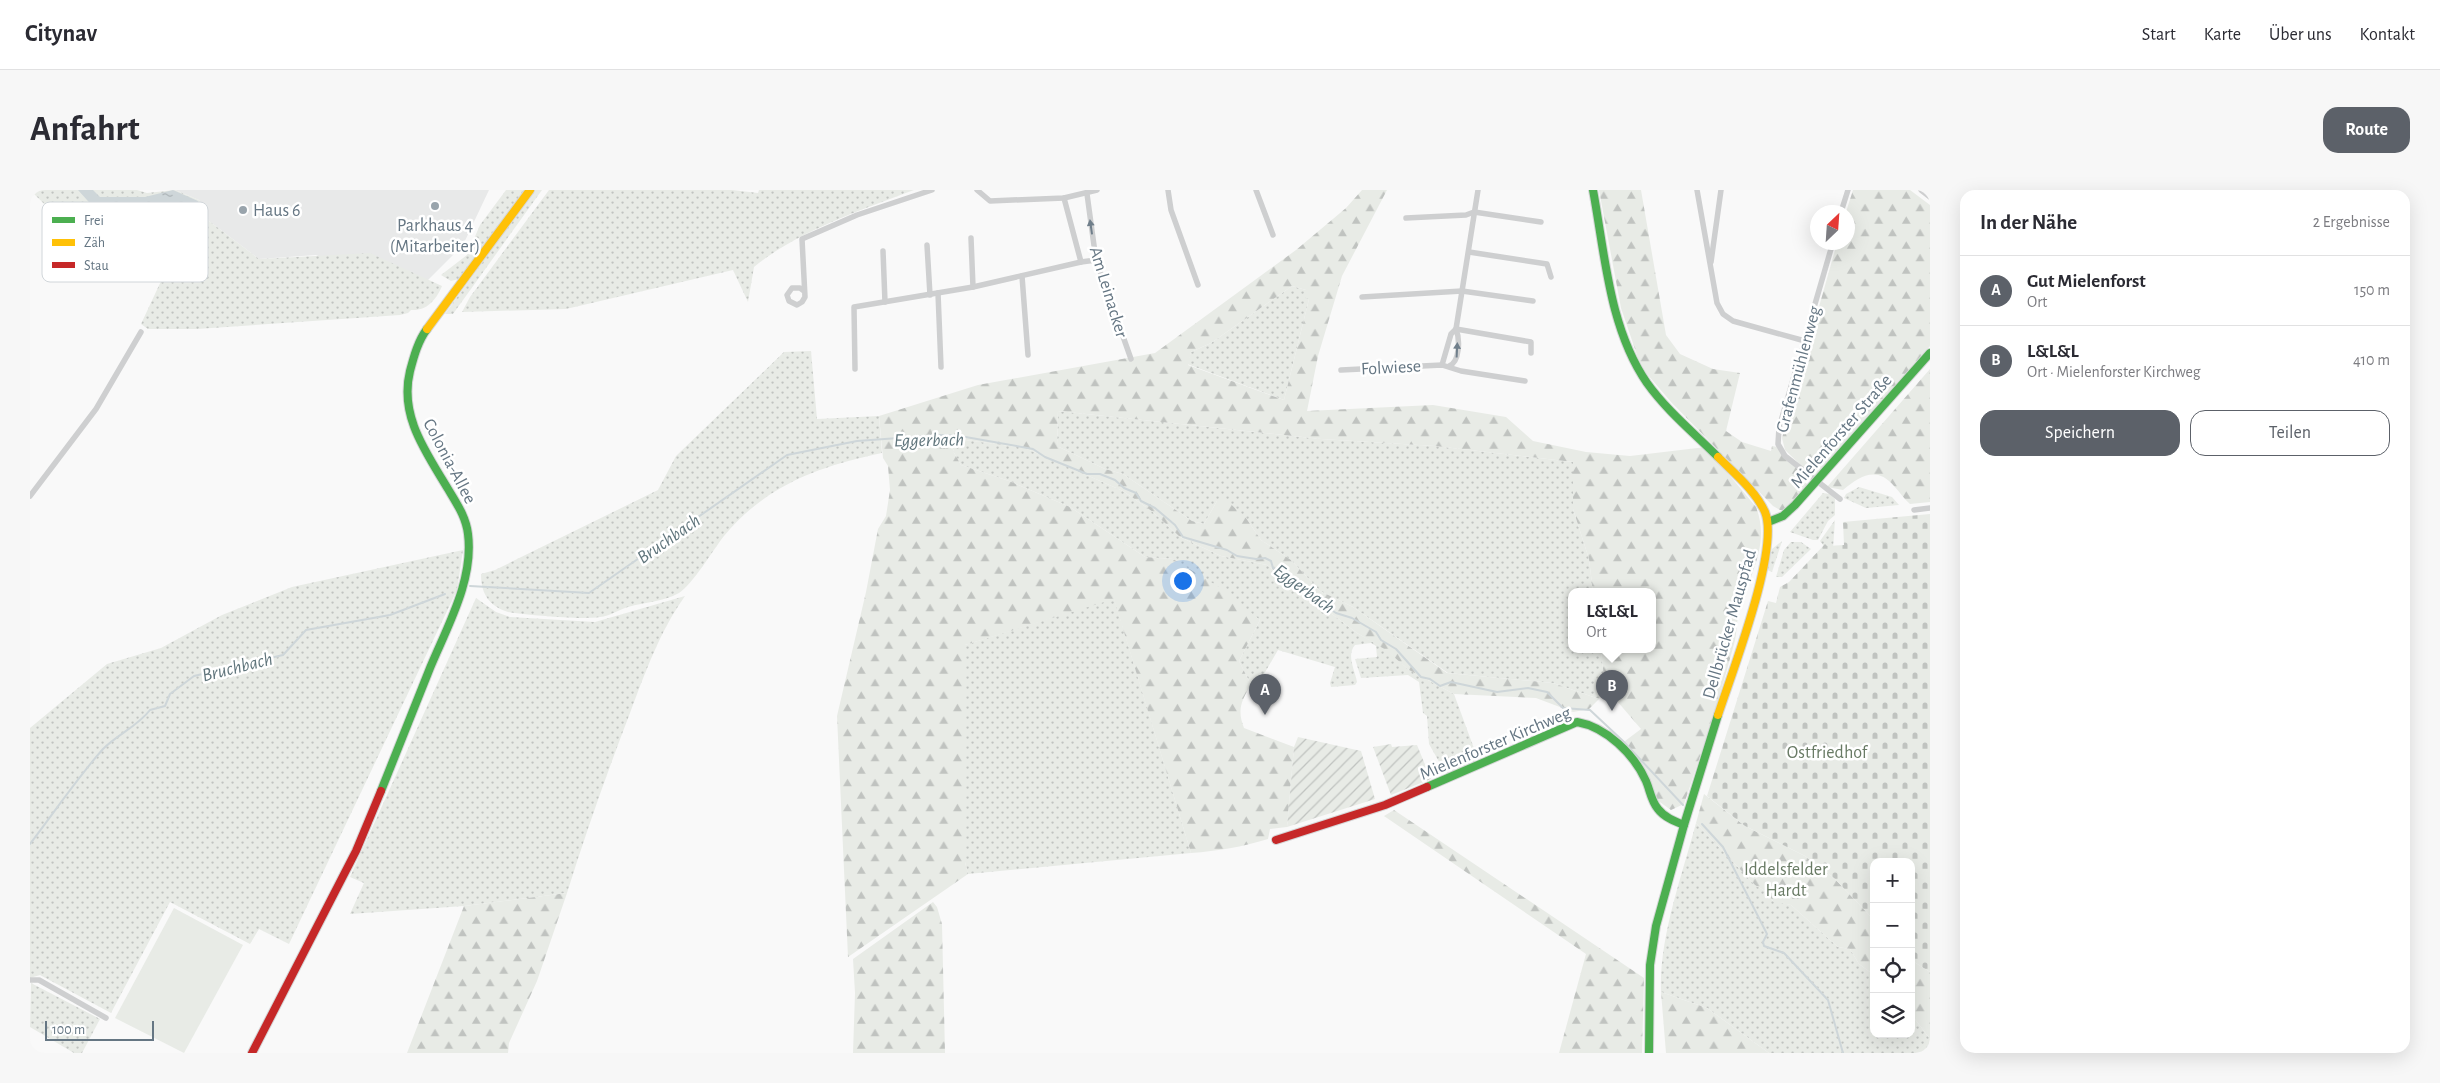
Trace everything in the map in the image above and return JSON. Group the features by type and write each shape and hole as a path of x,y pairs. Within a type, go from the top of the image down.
{"main road":[{"name":"Colonia-Allee","path":"252,1053 356,851 460,595 469,558 467,527 462,512 415,434 408,410 406,384 412,359 422,335 530,190"},
{"name":"Dellbrücker Mauspfad","path":"1593,190 1619,326 1639,371 1662,399 1745,483 1760,503 1768,522 1769,540 1763,571 1684,825 1656,926 1651,950 1649,1053"},
{"name":"Mielenforster Straße","path":"1768,522 1788,512 1930,353"},
{"name":"Mielenforster Kirchweg","path":"1276,840 1385,805 1577,722 1586,722 1601,729 1617,744 1640,769 1656,807 1665,815 1684,825"}],"street":[{"path":"804,291 802,239 857,215 932,190"},
{"path":"977,190 990,201 1064,198 1092,191"},
{"path":"1168,190 1171,210 1198,285"},
{"path":"1256,190 1273,235"},
{"name":"Folwiese","path":"1449,366 1453,365 1457,359 1458,334 1456,329 1478,190"},
{"path":"1697,190 1717,303 1722,314 1733,321 1805,341"},
{"path":"1711,264 1721,190"},
{"path":"1843,205 1848,190"},
{"path":"1921,190 1930,196"},
{"name":"Am Leinacker","path":"1092,191 1096,260 1131,359"},
{"name":"Am Leinacker","path":"1064,198 1081,262"},
{"path":"1406,218 1466,215 1474,212 1541,222"},
{"path":"971,238 973,287"},
{"path":"927,245 930,295"},
{"name":"Grafenmühlenweg","path":"1831,250 1779,428 1778,444 1785,456 1840,499"},
{"path":"882,251 885,302"},
{"path":"1469,252 1547,264 1551,277"},
{"path":"855,369 854,307 973,287 1096,260"},
{"path":"1022,276 1028,355"},
{"path":"1362,296 1462,291 1532,302"},
{"path":"938,293 940,367"},
{"path":"1456,329 1531,342 1531,353"},
{"name":"Folwiese","path":"1442,365 1451,334 1456,329"},
{"path":"30,496 96,409 141,332"},
{"name":"Folwiese","path":"1341,370 1442,365 1461,371 1525,381"},
{"path":"1914,510 1930,508"},
{"path":"30,980 39,980 106,1018"}],"shaded area":[{"path":"175,190 489,190 463,245 414,294 316,255 259,259 209,221 208,202 200,202"}],"green space":[{"path":"30,190 137,190 147,193 175,190 200,202 42,202"},
{"path":"506,190 525,190 459,279 451,281 441,275 467,255 480,225"},
{"path":"535,190 542,190 453,314 445,314"},
{"path":"549,190 732,190 758,193 759,190 914,190 831,222 771,254 754,267 748,302 733,270 566,309 462,312 470,297"},
{"path":"1362,190 1387,190 1342,276 1318,356 1307,411 1433,405 1506,417 1533,441 1586,452 1630,456 1706,447 1756,507 1761,535 1757,561 1739,613 1735,640 1723,684 1684,804 1671,810 1657,800 1649,779 1621,744 1641,729 1605,687 1601,653 1656,653 1656,588 1593,588 1589,559 1573,509 1573,462 1435,446 1321,439 1058,411 1057,446 1105,469 1123,474 1192,521 1204,524 1217,501 1225,499 1246,518 1261,540 1291,560 1320,591 1353,607 1447,673 1553,683 1599,699 1589,709 1573,712 1536,698 1454,694 1409,670 1386,650 1357,633 1267,565 1221,556 1180,537 1153,512 1123,491 1025,448 958,439 953,451 961,465 1009,481 1070,507 1145,557 1173,559 1219,587 1260,620 1239,661 1251,685 1241,706 1241,716 1244,728 1294,747 1287,827 1270,829 1268,839 1258,842 1191,853 1114,599 965,645 965,862 968,874 848,957 837,716 866,592 878,529 886,516 890,490 888,466 883,458 879,416 978,385 1155,353 1296,250 1346,208","holes":["1292,286 1306,290 1305,298 1309,299 1284,400 1188,365 1191,352 1211,343"]},
{"path":"1599,190 1641,190 1666,335 1680,354 1713,369 1740,373 1726,431 1742,442 1771,451 1772,446 1778,447 1803,477 1807,486 1786,510 1780,510 1773,506 1671,402 1647,374 1638,358 1621,308"},
{"path":"1853,190 1910,190 1930,205 1930,346 1817,475 1812,476 1785,450 1782,438 1835,250 1855,250 1855,205 1848,205"},
{"path":"208,219 259,259 370,253 442,286 434,300 426,307 411,310 400,315 197,329 148,329 141,324 161,282 208,282"},
{"path":"1292,286 1306,290 1309,299 1284,400 1187,364 1191,352 1211,343"},
{"path":"811,351 817,419 879,416 882,453 837,464 796,480 758,503 740,518 724,536 685,589 667,598 628,607 604,616 580,618 508,612 491,603 487,598 481,581 481,574 495,570 658,490 676,456 784,352"},
{"path":"1930,369 1930,502 1910,504 1896,488 1881,476 1868,475 1861,477 1843,490 1827,487"},
{"path":"1058,411 1321,439 1435,446 1573,462 1573,509 1589,559 1593,588 1568,588 1568,653 1601,653 1605,687 1599,699 1553,683 1448,673 1353,607 1320,591 1291,560 1261,540 1246,518 1217,501 1204,524 1192,521 1123,474 1105,469 1057,446"},
{"path":"958,439 1025,448 1123,491 1153,512 1180,537 1221,556 1267,565 1357,633 1387,650 1409,670 1454,694 1479,762 1446,774 1429,744 1427,716 1423,713 1419,682 1408,675 1361,678 1355,659 1377,657 1376,646 1371,643 1355,645 1352,649 1351,658 1357,682 1355,685 1331,687 1330,683 1335,667 1278,650 1264,674 1260,674 1254,684 1251,685 1239,661 1260,620 1173,559 1145,557 1070,507 1009,481 961,465 953,451"},
{"path":"1859,487 1892,497 1899,505 1866,508 1844,498 1846,494"},
{"path":"1823,493 1830,494 1835,499 1835,515 1828,521 1818,540 1790,532"},
{"name":"Ostfriedhof","path":"1930,514 1930,972 1915,963 1915,858 1870,858 1870,916 1834,878 1805,856 1745,826 1707,796 1768,601 1776,603 1780,587 1789,582 1825,544 1827,546 1844,545 1843,522"},
{"path":"1835,520 1833,549 1827,550 1820,541"},
{"path":"1782,541 1772,572 1767,570 1772,549"},
{"path":"1791,542 1801,542 1811,549 1782,577 1776,577 1784,550"},
{"path":"463,550 457,590 289,944 259,929 250,944 170,902 111,1013 40,975 30,978 30,728 107,664 161,648 222,615 292,587"},
{"path":"685,596 668,623 647,668 605,780 567,893 464,906 350,914 364,883 350,877 476,598 496,612 510,617 595,622"},
{"path":"1114,598 1191,853 968,874 965,862 965,645"},
{"path":"1298,737 1361,751 1375,799 1287,827 1294,747"},
{"path":"1391,744 1392,747 1417,745 1431,779 1391,795 1373,747"},
{"name":"Iddelsfelder Hardt","path":"1704,794 1745,826 1805,856 1834,878 1870,916 1870,972 1859,964 1850,949 1838,947 1791,905 1774,902 1765,891 1755,885 1696,823"},
{"path":"1394,810 1644,978 1642,1053 1559,1053 1586,954 1384,816"},
{"path":"1696,823 1755,885 1765,891 1773,901 1791,905 1838,947 1850,949 1859,964 1870,972 1870,1038 1915,1038 1915,1019 1930,1039 1928,1053 1769,1053 1707,1008 1661,992 1664,950 1678,885"},
{"path":"567,893 537,981 509,1043 508,1053 407,1053 464,906"},
{"path":"933,902 937,907 942,924 945,1053 853,1053 855,993 853,959"},
{"path":"174,908 243,945 184,1053 115,1018"},
{"path":"1915,963 1930,972 1930,1039 1915,1019"},
{"path":"31,983 100,1019 82,1053 74,1053 30,1027"},
{"path":"1661,992 1707,1008 1769,1053 1666,1053"}],"water":[{"path":"78,190 93,190 100,197 145,197 173,190 198,201 198,202 89,202"}],"waterway":[{"name":"Eggerbach","path":"470,586 589,593 787,455 857,441 940,435 960,436 1033,449 1045,457 1087,474 1100,474 1115,480 1124,488 1136,493 1141,501 1155,508 1175,525 1183,537 1227,550 1237,556 1256,559 1265,558 1271,561 1273,568 1287,574 1300,589 1336,613 1352,618 1376,632 1381,640 1396,649 1421,677 1430,679 1440,686 1451,682 1497,692 1528,688 1547,692 1563,708 1590,710 1623,741 1683,805"},
{"name":"Bruchbach","path":"30,844 103,749 140,721 150,710 165,706 170,694 194,676 283,655 306,630 390,615 445,594"},
{"name":"Eggerbach","path":"1702,824 1723,847 1767,934 1763,942 1764,946 1784,953 1828,1000 1843,1053"}],"traffic: fast":[{"path":"1593,190 1610,290 1616,315 1634,362 1647,383 1663,403 1718,457"},
{"path":"381,791 458,603 467,569 469,551 467,528 463,516 423,447 411,418 408,403 410,371 419,344 427,329"},
{"path":"1768,522 1783,516 1795,505 1930,353"},
{"path":"1649,1053 1650,965 1656,926 1684,825 1718,715"},
{"path":"1427,787 1577,722 1598,730 1618,743 1641,771 1654,803 1660,812 1666,817 1684,825"}],"traffic: slow":[{"path":"427,329 530,190"},
{"path":"1718,457 1744,483 1761,504 1765,512 1768,530 1766,553 1752,611 1718,715"}],"traffic: jam":[{"path":"1276,840 1385,805 1427,787"},
{"path":"252,1053 356,851 381,791"}],"place":[{"name":"Parkhaus 4 (Mitarbeiter)","path":"435,206"},
{"name":"Haus 6","path":"243,210"},
{"name":"L&L&L","path":"1612,711"},
{"name":"Gut Mielenforst","path":"1265,715"}]}
